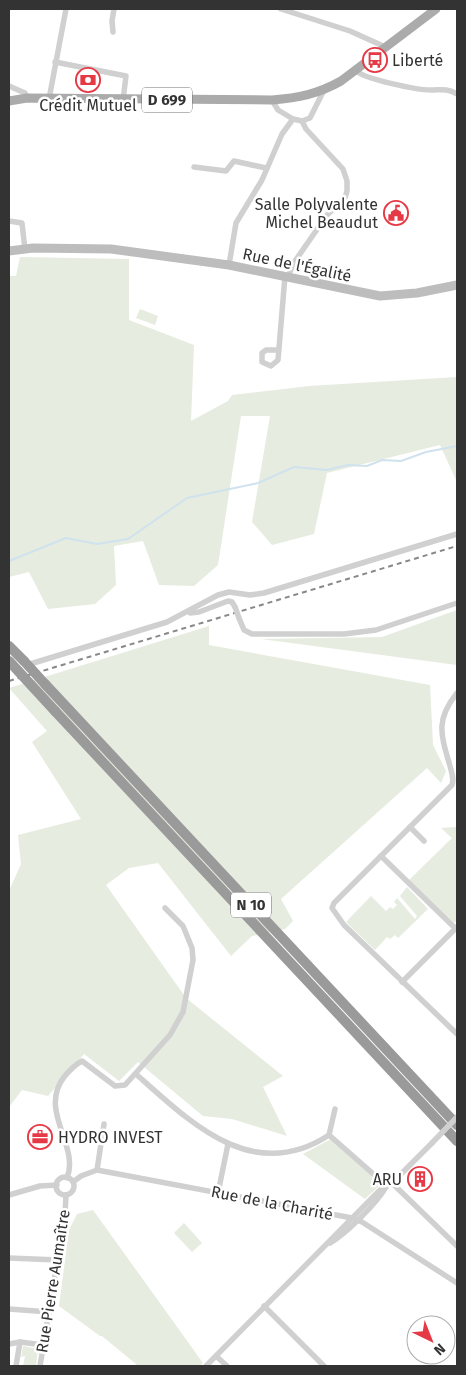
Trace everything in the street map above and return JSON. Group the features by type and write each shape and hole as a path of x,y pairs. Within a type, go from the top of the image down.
{"highway":[{"name":"N 10","path":"9,646 457,1125"},
{"name":"N 10","path":"9,660 457,1141"}],"main road":[{"name":"D 699","path":"9,101 27,98 272,100 297,98 324,90 384,49 436,9"}],"street":[{"path":"49,99 66,9"},
{"path":"113,32 114,9"},
{"path":"282,9 350,31 381,45 384,49"},
{"path":"55,62 126,76 123,100"},
{"path":"354,70 361,76 372,79 430,90 444,88 456,93 457,85"},
{"path":"9,86 25,93 27,98"},
{"path":"272,100 278,110 293,119 302,121 310,118 324,90"},
{"path":"229,265 236,223 262,180 282,134 293,119"},
{"path":"279,350 286,277 327,215 345,198 347,191 347,181 343,169 314,138 302,121"},
{"path":"194,167 226,171 234,161 266,168"},
{"path":"9,221 22,223 25,250"},
{"name":"Rue de l'Égalité","path":"9,250 33,248 111,249 229,265 380,296 417,293 457,285"},
{"path":"9,670 157,626 187,613 218,595 230,592 250,595 264,593 457,534"},
{"path":"187,613 200,612 228,601 232,602 235,607 244,630 252,634 344,634 376,630 457,603"},
{"path":"457,693 442,718 441,732 455,776 452,785 334,904 333,912 402,982 457,1034"},
{"path":"410,827 424,841"},
{"path":"380,856 456,928 402,982"},
{"path":"67,1178 70,1167 55,1110 60,1082 70,1070 82,1061 118,1087 126,1086 178,1023 187,992 193,960 192,948 183,926 165,908"},
{"path":"136,1074 199,1127 228,1144 246,1151 275,1155 294,1152 329,1135"},
{"path":"329,1135 335,1109"},
{"path":"206,1366 264,1306 355,1219 457,1117"},
{"path":"73,1182 81,1176 97,1170 104,1124"},
{"path":"329,1135 389,1184 457,1246"},
{"path":"218,1193 228,1144"},
{"path":"70,1167 81,1176"},
{"name":"Rue de la Charité","path":"97,1170 355,1219 457,1283"},
{"path":"67,1178 73,1182 74,1189 66,1195 59,1192 57,1185 61,1179 67,1178"},
{"path":"9,1195 40,1186 57,1185"},
{"name":"Rue Pierre Aumaître","path":"40,1366 58,1260 66,1195"},
{"path":"9,1258 58,1260"},
{"path":"264,1306 324,1366"},
{"path":"9,1309 49,1312"},
{"path":"16,1366 20,1342"},
{"path":"9,1344 20,1342 43,1345"},
{"path":"216,1356 226,1366"}],"shaded area":[{"path":"20,257 129,259 129,320 194,345 191,421 228,401 232,395 309,386 457,377 457,482 440,445 327,473 314,534 272,545 252,522 270,416 241,416 218,565 194,586 159,585 143,541 114,546 116,585 95,604 48,609 29,572 9,577 9,276 16,276"},
{"path":"140,309 158,316 155,325 136,318"},
{"path":"457,610 457,665 261,639 382,637"},
{"path":"209,626 209,645 430,685 433,745 446,771 441,783 427,768 281,899 293,921 285,929 252,936 231,956 158,863 129,868 106,885 186,998 283,1076 263,1087 287,1136 232,1119 203,1116 138,1062 119,1081 84,1054 48,1096 22,1090 9,1107 9,891 21,864 18,835 81,819 32,742 47,731 9,688"},
{"path":"457,827 457,920 454,923 409,880 452,838 441,828"},
{"path":"407,887 428,909 398,938 395,935 390,939 387,937 375,950 346,922 371,896 386,911 390,907 393,909 397,905 394,902 397,898 415,919 417,916 400,896"},
{"path":"331,1139 381,1184 365,1199 303,1154"},
{"path":"93,1210 203,1363 200,1366 135,1366 136,1364 102,1336 59,1306 69,1230 77,1214"},
{"path":"184,1223 202,1243 192,1252 174,1233"},
{"path":"23,1346 38,1349 36,1366 23,1366 25,1356 21,1357"}],"waterway":[{"path":"9,561 66,538 97,544 128,539 187,498 258,483 294,467 327,470 348,465 367,466 382,460 401,461 426,452 457,446"}],"railway":[{"path":"9,681 457,546"}],"place":[{"name":"Liberté","path":"375,60"},
{"name":"Crédit Mutuel","path":"88,80"},
{"name":"Salle Polyvalente Michel Beaudut","path":"396,213"},
{"name":"HYDRO INVEST","path":"40,1137"},
{"name":"ARU","path":"420,1179"}]}
